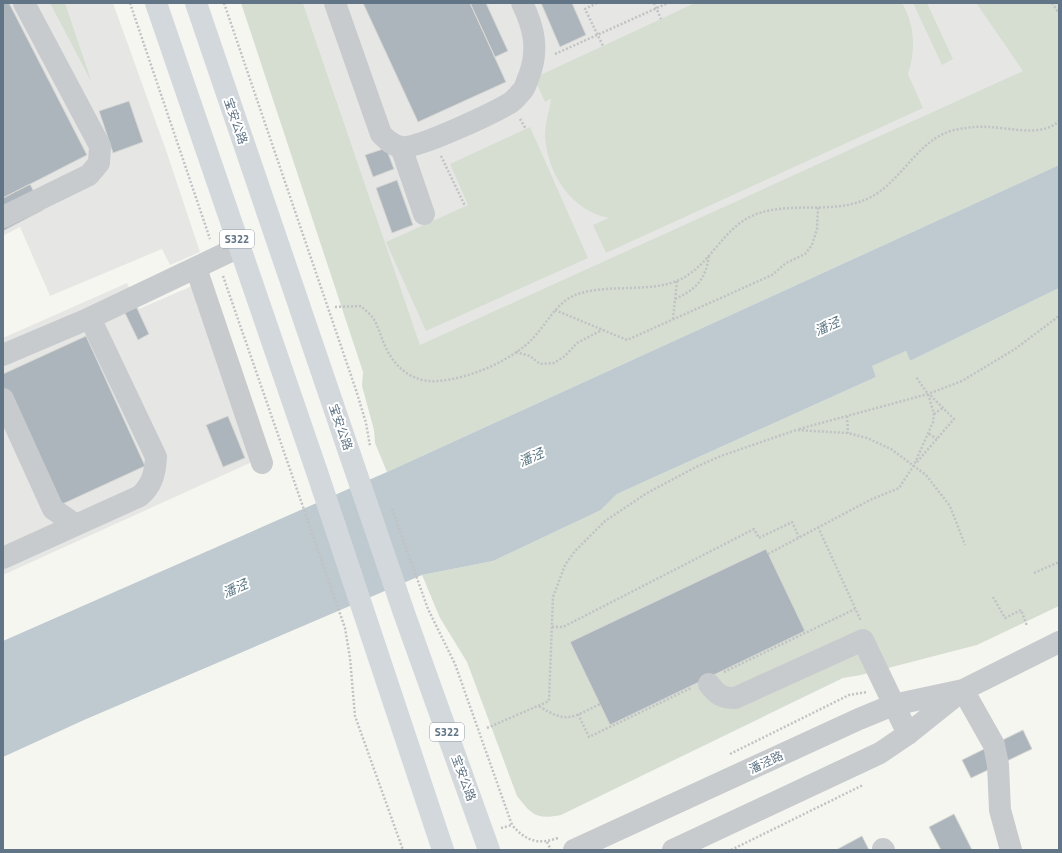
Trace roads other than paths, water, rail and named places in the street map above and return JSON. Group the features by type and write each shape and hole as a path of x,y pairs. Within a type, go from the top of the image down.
{"main road":[{"name":"S322","path":"156,3 370,628 443,850"},
{"name":"宝安公路","path":"196,3 362,456 404,613 490,850"}],"street":[{"path":"3,217 89,175 99,163 100,146 24,3"},
{"path":"335,3 381,134 390,143 401,147 414,146 433,140 512,102 524,88 535,55 535,36 530,19 522,3"},
{"path":"401,147 424,214"},
{"path":"3,355 90,318 239,247"},
{"path":"196,268 262,463"},
{"path":"3,558 140,496 148,488 155,473 156,457 90,318"},
{"path":"3,399 53,509 76,525"},
{"path":"709,684 715,692 723,698 735,698 863,640 908,734"},
{"name":"潘泾路","path":"673,850 880,753 908,734 963,690 1059,642"},
{"path":"963,690 994,745 998,765 1000,810 1011,850"},
{"name":"潘泾路","path":"574,850 851,722 893,705 963,690"}],"water":[{"name":"潘泾","path":"1059,165 1059,288 910,361 906,351 872,366 876,377 617,494 601,510 493,561 422,575 84,720 3,757 3,641 387,472"}]}
